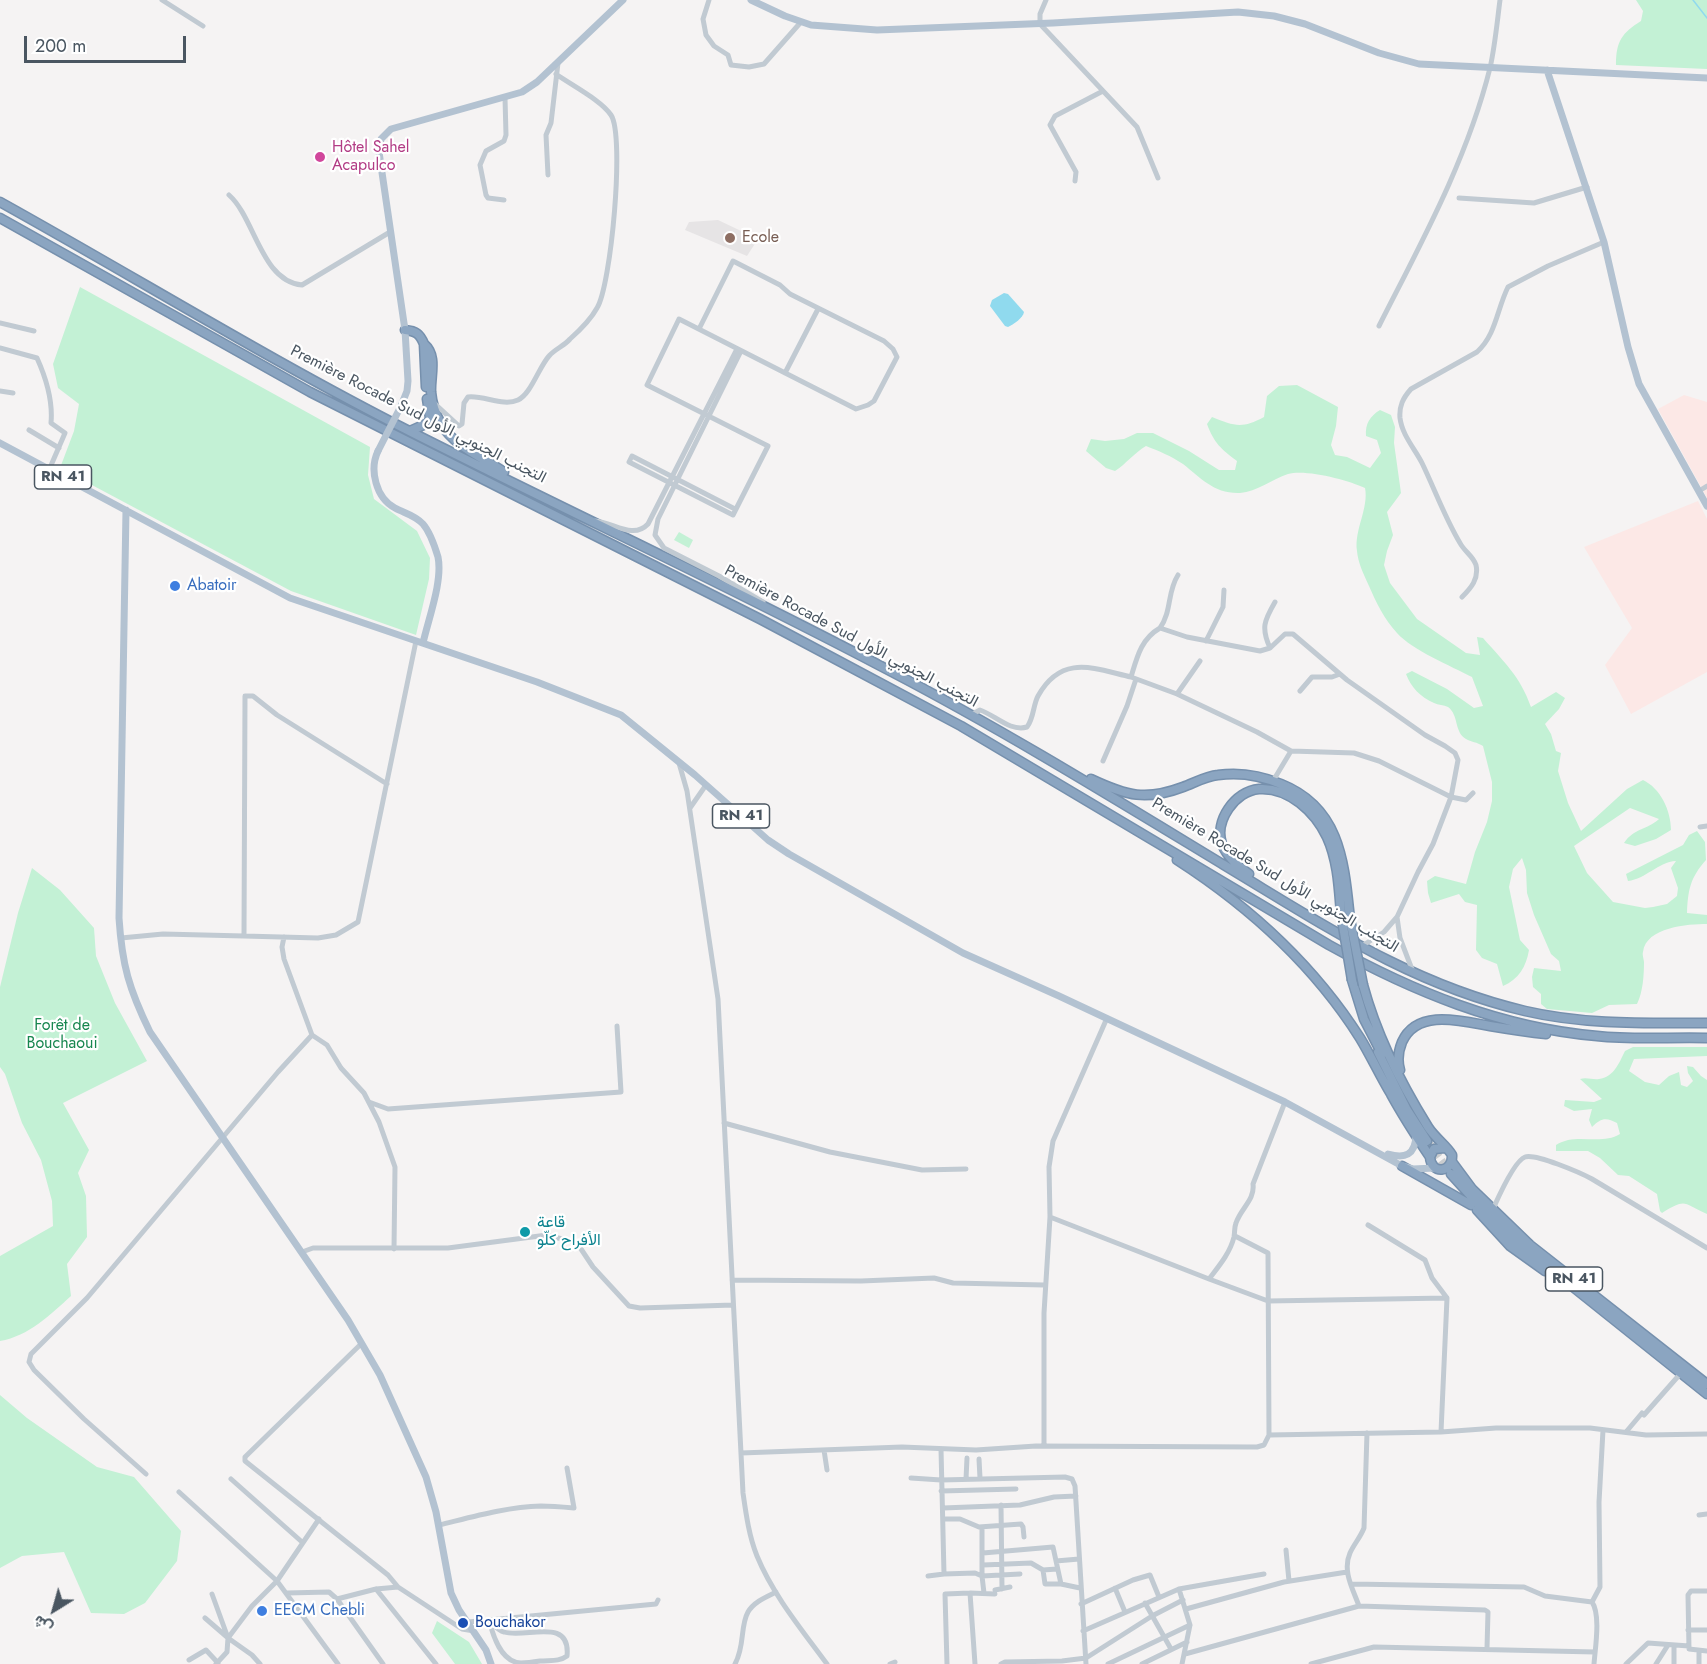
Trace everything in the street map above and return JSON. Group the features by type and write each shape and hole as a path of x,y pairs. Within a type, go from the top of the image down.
{"highway":[{"name":"Première Rocade Sud التجنب الجنوبي الأول","path":"0,202 316,381 410,431 894,672 1095,787 1361,947 1413,973 1480,999 1528,1012 1568,1019 1604,1023 1707,1023"},
{"name":"Première Rocade Sud التجنب الجنوبي الأول","path":"0,218 310,393 760,619 961,726 1329,945 1386,976 1436,997 1540,1028 1594,1036 1707,1038"},
{"path":"405,330 417,333 432,354 433,403 447,433 518,484"},
{"path":"410,431 426,426 430,418 424,344"},
{"path":"1019,744 1123,794 1142,797 1164,795 1215,775 1233,774 1273,781 1294,789 1311,800 1330,827 1340,850 1345,869 1350,919 1363,985 1374,1024 1407,1090 1432,1133 1451,1152 1452,1162 1446,1169 1437,1169 1431,1164 1431,1139 1395,1079 1364,1019"},
{"path":"1037,772 1227,893 1283,942 1332,998 1372,1053 1427,1141"},
{"path":"1324,925 1245,871 1227,854 1220,833 1222,822 1228,809 1247,792 1259,789 1273,791 1297,801 1308,810 1326,836 1336,867 1352,980 1370,1037 1394,1086"},
{"path":"1332,998 1359,1036 1416,1136 1430,1156"},
{"path":"1407,1090 1398,1063 1398,1054 1404,1037 1410,1030 1425,1022 1449,1019 1547,1034 1594,1036"},
{"path":"1430,1156 1438,1148 1445,1148"},
{"name":"RN 41","path":"1452,1162 1466,1182 1538,1252 1707,1384"},
{"name":"RN 41","path":"1402,1166 1471,1205"},
{"name":"RN 41","path":"1437,1169 1518,1252 1577,1289 1707,1394"},
{"path":"1451,1174 1518,1243 1577,1289"}],"main road":[{"path":"419,642 437,583 437,556 427,530 421,522 393,507 381,494 373,469 378,451 407,391 408,381 405,330 379,143 384,135 396,128 505,98 530,88 622,0"},
{"path":"751,0 801,22 823,27 877,30 1040,24 1238,12 1265,15 1305,24 1396,59 1445,67 1707,78"},
{"path":"1547,70 1604,242 1639,384 1707,506"},
{"name":"RN 41","path":"0,443 290,598 537,682 621,715 678,760 768,840 789,854 963,952 1285,1102 1354,1138"},
{"path":"126,510 120,938 128,985 150,1032 302,1252 362,1343 380,1375 426,1477 439,1525 451,1593 491,1664"},
{"path":"1386,1154 1407,1156 1414,1148 1416,1136"},
{"path":"1354,1138 1411,1165 1419,1165 1430,1156"},
{"path":"1354,1138 1402,1166 1413,1169 1437,1169"}],"street":[{"path":"162,0 203,26"},
{"path":"709,0 703,19 706,35 714,46 728,55 731,65 748,68 764,64 801,22"},
{"path":"1046,0 1040,14 1040,24 1137,127 1158,178"},
{"path":"1379,327 1448,188 1478,109 1490,68 1500,0"},
{"path":"548,175 546,135 551,123 558,63"},
{"path":"433,403 460,426 463,423 463,405 468,397 508,402 520,399 551,354 570,340 598,308 607,270 617,168 614,121 605,108 556,74"},
{"path":"1075,182 1076,172 1050,125 1055,116 1103,91"},
{"path":"504,200 488,198 480,165 486,152 504,141 506,135 505,98"},
{"path":"1459,198 1534,203 1587,187"},
{"path":"229,195 238,203 269,263 294,284 302,285 390,232"},
{"path":"1462,597 1472,588 1476,578 1476,566 1472,557 1461,545 1421,460 1402,429 1400,408 1403,398 1411,390 1484,346 1491,335 1508,287 1548,266 1604,242"},
{"path":"699,329 733,261 780,285 790,294 818,309 884,341 893,349 896,360 874,400 856,409 679,319 648,385 768,446 734,512"},
{"path":"785,373 818,309"},
{"path":"0,323 34,331"},
{"path":"0,348 37,358 51,401 51,423 66,433 49,470"},
{"path":"739,350 674,478 655,524 655,534 660,544 756,597 781,616"},
{"path":"0,391 13,393"},
{"path":"29,430 59,448"},
{"path":"632,456 674,478 734,512 671,485 629,462 632,456"},
{"path":"592,521 604,522 627,530 644,529 671,485"},
{"path":"1699,491 1707,486"},
{"path":"1103,761 1127,706 1144,641 1150,633 1160,628 1168,613 1172,584 1178,575"},
{"path":"1206,641 1223,607 1224,590"},
{"path":"1270,648 1263,633 1265,619 1275,602"},
{"path":"1160,628 1206,641 1260,651 1270,648 1285,634 1293,634 1341,674 1399,717 1455,753 1458,760 1451,797 1433,844 1397,917 1384,932 1361,947"},
{"path":"120,938 163,934 318,938 336,935 358,922 419,642"},
{"path":"1177,694 1200,661"},
{"path":"970,716 980,710 1012,726 1024,728 1030,724 1040,693 1057,675 1072,668 1087,666 1133,678 1177,694 1291,751 1354,753 1379,761 1451,797 1466,800 1473,793"},
{"path":"1300,691 1311,677 1332,677 1341,674"},
{"path":"244,936 245,696 253,696 277,715 387,784"},
{"path":"1273,781 1291,751"},
{"path":"678,760 690,808 718,999 743,1493 757,1556 776,1592 827,1664"},
{"path":"690,808 706,785"},
{"path":"1700,827 1707,826"},
{"path":"1397,917 1400,938 1413,973"},
{"path":"284,937 282,947 284,959 312,1035 327,1045 341,1068 364,1093 379,1122 395,1167 394,1249"},
{"path":"1044,1446 1044,1285 1050,1217 1049,1167 1053,1141 1107,1018"},
{"path":"369,1102 388,1109 621,1092 617,1026"},
{"path":"146,1474 84,1419 34,1370 29,1362 31,1354 87,1298 223,1136 312,1035"},
{"path":"1209,1279 1227,1255 1235,1236 1234,1226 1252,1197 1252,1184 1285,1102"},
{"path":"724,1124 830,1152 922,1170 966,1169"},
{"path":"1492,1209 1516,1165 1525,1157 1532,1156 1574,1170 1592,1179 1707,1248"},
{"path":"1050,1217 1268,1301 1447,1298"},
{"path":"1368,1226 1425,1260 1432,1278 1447,1298 1442,1432"},
{"path":"302,1252 313,1248 448,1248 547,1235 577,1243 593,1267 629,1306 640,1308 733,1305"},
{"path":"741,1453 902,1447 976,1450 1044,1446 1257,1447 1264,1445 1269,1435 1268,1253 1235,1236"},
{"path":"732,1280 861,1281 934,1278 953,1283 1044,1285"},
{"path":"362,1343 245,1458 245,1461 388,1575 398,1587 462,1629 475,1632"},
{"path":"1626,1432 1681,1373"},
{"path":"1269,1435 1442,1432 1496,1428 1603,1430 1646,1435 1707,1434"},
{"path":"1592,1602 1600,1587 1599,1502 1603,1430"},
{"path":"1359,1606 1347,1572 1348,1556 1360,1539 1364,1528 1367,1433"},
{"path":"941,1449 944,1574"},
{"path":"824,1450 827,1470"},
{"path":"966,1458 966,1479"},
{"path":"979,1459 980,1479"},
{"path":"439,1525 519,1508 541,1506 574,1508 567,1468"},
{"path":"911,1478 941,1480 1067,1477 1075,1483 1086,1661"},
{"path":"231,1479 302,1542"},
{"path":"941,1491 1016,1489"},
{"path":"179,1492 277,1581 338,1664"},
{"path":"943,1508 1020,1505 1054,1497 1076,1496"},
{"path":"997,1591 1002,1575 1001,1505"},
{"path":"956,1507 956,1518"},
{"path":"1699,1515 1707,1514"},
{"path":"943,1519 956,1518 973,1526 982,1527 1021,1524 1024,1537"},
{"path":"228,1638 252,1606 277,1581 319,1520"},
{"path":"982,1527 984,1593"},
{"path":"983,1553 1053,1547 1061,1584"},
{"path":"1286,1550 1289,1581"},
{"path":"1056,1561 1079,1559"},
{"path":"983,1565 1031,1563 1043,1570 1057,1569"},
{"path":"1043,1570 1045,1584 1061,1584 1080,1588"},
{"path":"1185,1609 1289,1581 1347,1572"},
{"path":"928,1576 975,1573 982,1576 1020,1574"},
{"path":"1083,1631 1179,1589 1264,1574"},
{"path":"1081,1604 1133,1580 1150,1575 1159,1597"},
{"path":"1352,1584 1524,1587 1545,1596 1592,1602"},
{"path":"337,1599 376,1589 398,1587"},
{"path":"947,1664 945,1594 984,1593 1010,1587"},
{"path":"1115,1588 1125,1612"},
{"path":"376,1589 432,1663"},
{"path":"1179,1589 1190,1625 1182,1664"},
{"path":"1707,1591 1691,1591 1688,1595 1690,1650 1707,1651"},
{"path":"287,1593 329,1592 337,1599 383,1664"},
{"path":"735,1664 742,1648 748,1612 757,1603 776,1592"},
{"path":"970,1593 975,1664"},
{"path":"189,1660 206,1650 217,1663 227,1652 228,1638 212,1594"},
{"path":"468,1623 656,1604 658,1600"},
{"path":"1001,1664 1005,1662 1086,1661 1152,1616 1183,1600"},
{"path":"1592,1602 1595,1605 1594,1664"},
{"path":"1145,1603 1172,1649"},
{"path":"1185,1654 1359,1606 1485,1610 1488,1612 1487,1648"},
{"path":"205,1618 260,1664"},
{"path":"489,1620 504,1632 554,1632 563,1637 568,1646 567,1656 561,1660 519,1663 511,1660 502,1653 489,1620"},
{"path":"1108,1664 1190,1625"},
{"path":"1688,1630 1707,1630"},
{"path":"1142,1664 1187,1642"},
{"path":"1626,1664 1648,1643 1689,1646"},
{"path":"1656,1664 1671,1645"},
{"path":"1671,1645 1674,1664"},
{"path":"1311,1664 1374,1647 1595,1652"},
{"path":"1699,1651 1699,1664"}],"shaded area":[{"name":"Ecole","path":"718,220 758,239 747,256 685,230 689,222"},
{"path":"1684,395 1707,402 1707,498 1658,409"},
{"path":"1698,501 1707,519 1707,672 1631,714 1605,665 1632,628 1584,547"}],"green space":[{"path":"1636,0 1707,0 1707,69 1616,65 1621,38 1641,21 1643,11"},
{"path":"80,287 370,447 368,475 374,499 417,531 430,558 429,579 416,635 291,591 60,468 74,431 79,404 58,388 53,364"},
{"path":"1297,385 1338,407 1331,445 1335,455 1347,457 1370,468 1381,453 1377,440 1366,436 1367,424 1380,410 1391,415 1395,427 1394,443 1401,493 1387,512 1393,535 1384,565 1390,583 1417,619 1466,653 1480,655 1477,637 1483,638 1517,678 1531,707 1556,692 1565,698 1559,709 1545,724 1556,751 1561,753 1558,771 1568,803 1581,831 1627,789 1643,780 1655,788 1663,800 1669,815 1671,830 1656,839 1635,846 1624,843 1632,834 1659,819 1630,808 1574,846 1587,873 1613,902 1645,908 1667,904 1677,896 1678,888 1671,868 1676,861 1663,864 1634,880 1628,881 1626,874 1683,845 1689,835 1697,831 1705,842 1706,860 1696,873 1691,885 1687,913 1707,915 1707,924 1679,926 1652,937 1643,953 1643,983 1637,1004 1609,1005 1592,1013 1547,1009 1541,1004 1541,994 1533,987 1534,968 1561,971 1559,961 1551,954 1534,915 1527,893 1526,870 1522,858 1513,869 1509,887 1520,940 1529,950 1521,972 1503,986 1497,964 1482,958 1476,950 1477,905 1465,902 1459,894 1431,903 1427,881 1435,876 1466,884 1487,822 1492,801 1492,782 1483,746 1462,736 1451,710 1420,695 1406,674 1412,671 1447,689 1474,708 1483,706 1472,677 1412,646 1388,622 1374,598 1357,551 1366,496 1365,488 1327,476 1296,473 1282,476 1246,492 1231,493 1215,488 1183,464 1146,446 1115,471 1106,468 1086,451 1091,439 1105,441 1124,439 1137,433 1153,433 1189,451 1219,470 1235,470 1237,461 1212,436 1207,424 1212,417 1238,425 1250,423 1264,417 1267,396 1279,386"},
{"path":"679,532 693,540 689,548 674,540"},
{"name":"Forêt de Bouchaoui","path":"32,868 60,890 94,928 96,956 115,1003 147,1061 63,1103 89,1150 78,1173 86,1196 87,1237 67,1264 71,1296 30,1330 0,1341 0,1256 53,1226 52,1201 41,1160 22,1123 5,1074 0,1067 0,987 18,913"},
{"path":"1633,1047 1707,1047 1707,1056 1634,1059 1629,1071 1645,1082 1659,1085 1669,1076 1679,1072 1681,1085 1687,1087 1693,1081 1687,1066 1693,1067 1707,1080 1707,1214 1684,1204 1676,1205 1662,1213 1657,1194 1629,1176 1618,1175 1600,1158 1588,1151 1556,1151 1556,1145 1564,1141 1604,1139 1620,1134 1617,1123 1610,1120 1601,1120 1592,1127 1589,1120 1592,1109 1574,1111 1564,1106 1565,1100 1594,1102 1602,1099 1580,1079 1599,1079 1609,1075 1625,1051"},
{"path":"0,1395 27,1418 97,1467 134,1477 181,1531 177,1561 145,1603 124,1614 91,1613 64,1552 22,1556 0,1568"},
{"path":"437,1621 469,1642 482,1664 455,1664 432,1633"}],"water":[{"path":"1004,293 1008,294 1024,312 1020,319 1008,327 990,306 992,300"}],"waterway":[{"path":"1693,0 1707,18"}],"tunnel":[{"path":"1427,1141 1450,1172"}],"place":[{"name":"Hôtel Sahel Acapulco","path":"320,157"},
{"name":"Ecole","path":"730,238"},
{"name":"Abatoir","path":"175,586"},
{"name":"قاعة الأفراح كلّو","path":"525,1232"},
{"name":"EECM Chebli","path":"262,1611"},
{"name":"Bouchakor","path":"463,1623"}]}
